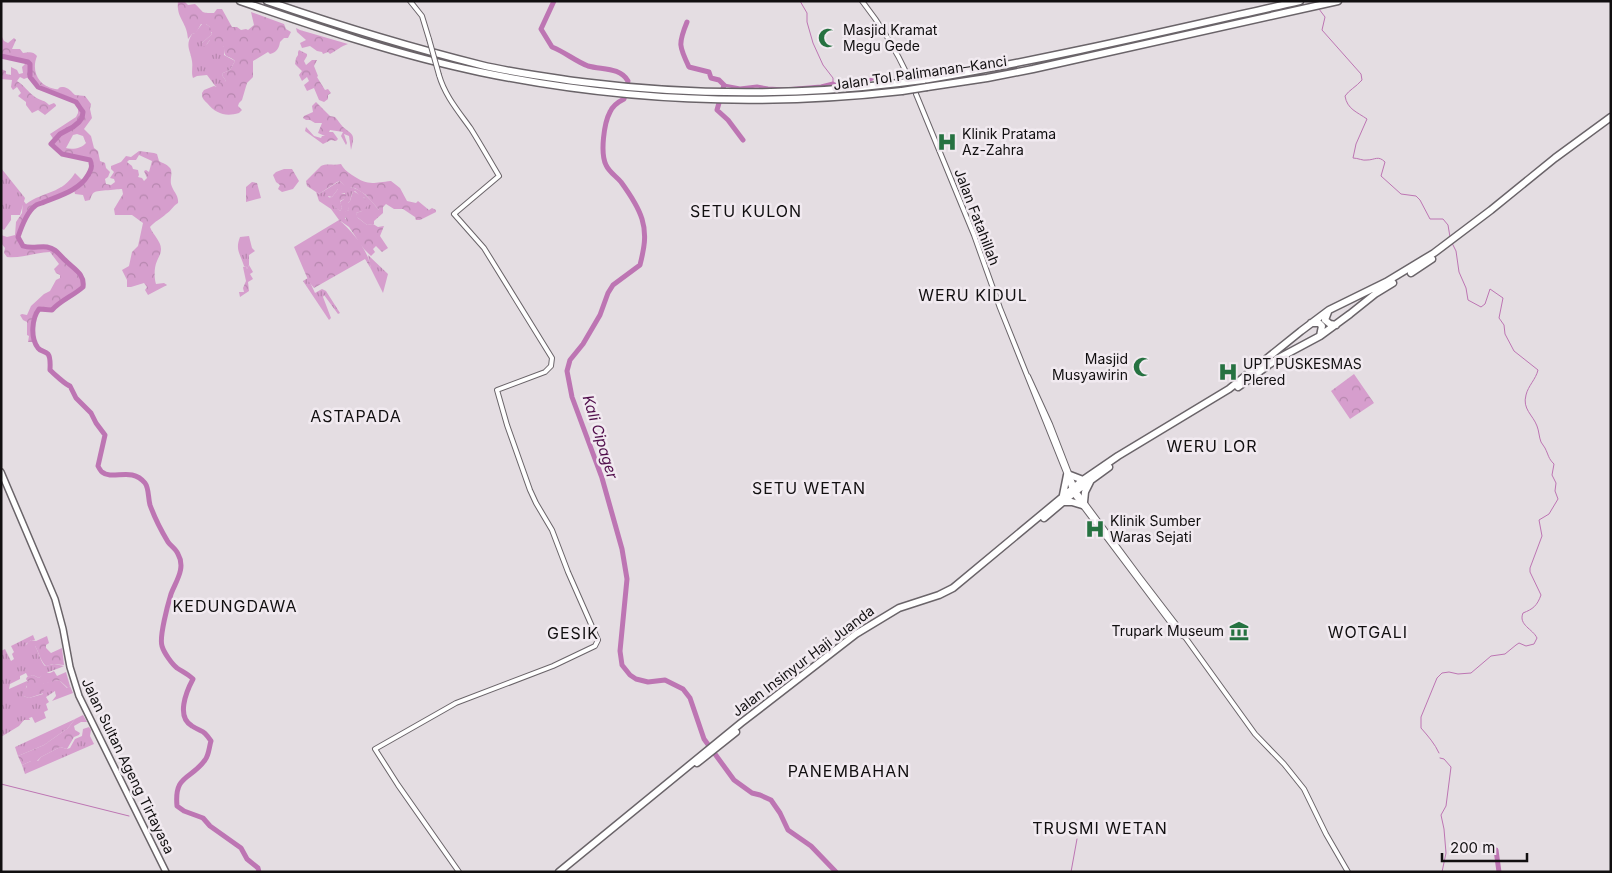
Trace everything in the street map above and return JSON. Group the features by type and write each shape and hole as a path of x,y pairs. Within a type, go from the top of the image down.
{"highway":[{"name":"Jalan Tol Palimanan–Kanci","path":"240,1 417,57 548,86 612,94 635,92 795,91 872,86 923,80 1090,48 1300,1"},
{"name":"Jalan Tol Palimanan–Kanci","path":"267,1 340,26 482,65 549,78 613,86 635,92 711,100 839,98 969,81 1033,69 1338,1"},
{"path":"1528,182 1568,147 1611,117"},
{"path":"1074,490 1124,457 1227,396 1277,359 1320,336 1375,294 1421,266 1528,182 1611,122"},
{"path":"1074,490 1083,480 1118,456 1247,376 1329,310 1394,278 1451,242"},
{"path":"1329,310 1325,320 1330,324 1336,325"},
{"path":"1310,324 1316,322 1321,324 1320,336"},
{"path":"1083,480 1069,475 1063,499 1083,504 1085,492 1092,479"},
{"name":"Jalan Insinyur Haji Juanda","path":"559,872 856,634 885,615 907,604 943,596 1074,490"},
{"name":"Jalan Insinyur Haji Juanda","path":"565,872 706,753"}],"main road":[{"name":"Jalan Sultan Ageng Tirtayasa","path":"1,472 55,598 70,667 80,696 166,872"}],"street":[{"path":"410,1 422,16 444,88 454,106 479,141 499,176 454,214 484,248 552,358 552,366 545,372 497,390 507,425 536,503 552,530 568,572 598,638 598,643 553,666 456,702 375,749 459,872"},
{"path":"862,1 884,30 902,61 909,78"},
{"name":"Jalan Fatahillah","path":"916,94 974,236 1002,314 1043,407 1074,490 1255,734 1284,764 1304,789 1326,834 1348,872"}],"green space":[{"path":"178,1 184,1 188,5 195,4 204,13 214,13 217,9 222,9 232,27 237,27 241,30 248,30 254,25 251,12 284,24 286,29 291,32 288,38 284,38 280,42 276,51 270,54 268,52 253,61 253,77 247,83 242,100 239,103 238,106 242,110 239,113 222,114 210,107 203,98 202,93 204,90 216,87 219,83 226,81 222,75 230,70 235,61 226,55 224,47 217,45 214,40 210,40 205,46 202,46 202,43 212,34 212,32 208,33 210,27 206,24 201,24 196,33 192,34 188,39 186,28 180,16"},
{"path":"202,24 210,27 212,34 202,43 202,46 210,40 214,40 224,47 224,55 235,61 230,70 222,75 226,81 216,87 207,75 193,78 192,76 189,42 192,34"},
{"path":"296,28 348,44 330,54 328,52 323,54 310,46 302,48 300,43 306,40 297,32"},
{"path":"1,35 4,41 8,43 14,38 16,40 12,49 20,49 23,53 29,52 37,56 35,67 37,77 44,85 55,89 66,87 75,95 85,96 91,104 92,118 84,129 91,136 94,148 98,151 100,161 105,163 106,168 110,172 105,179 106,184 111,185 115,182 114,179 110,178 114,172 111,166 121,162 126,156 131,157 139,151 157,154 159,161 170,168 171,184 178,198 178,203 150,227 160,243 161,249 155,269 156,284 164,283 167,285 148,295 145,290 147,287 144,283 127,287 127,280 122,270 129,266 132,252 138,246 143,223 132,215 115,215 114,209 123,194 122,189 95,192 90,200 85,201 83,195 75,194 74,190 86,180 92,171 94,167 93,162 80,156 63,153 53,144 59,136 76,127 81,122 84,111 81,105 38,84 32,77 31,63 28,61 1,55","holes":["73,135 83,136 86,143 77,148 66,148","139,155 152,161 149,172 144,171 147,178 144,181 138,177 138,170 133,169 127,162 129,160 136,160"]},
{"path":"299,50 307,54 304,61 306,65 312,60 317,60 314,66 317,77 325,90 328,89 331,93 324,102 319,100 314,88 307,91 304,85 309,81 307,77 302,81 299,75 302,71 295,64"},
{"path":"25,64 29,64 29,77 24,79 20,77 17,81 35,97 49,105 54,103 56,105 45,115 38,110 32,113 26,102 18,96 21,93 17,87 13,90 11,87 12,80 1,79 1,69 6,71 6,74 11,75 11,67 17,70 19,74 23,73 22,67"},
{"path":"316,102 330,116 335,117 353,136 351,150 349,136 344,134 346,145 341,136 343,132 330,130 329,132 333,132 338,139 323,144 305,131 306,127 314,136 321,138 325,136 318,133 322,123 315,123 303,118 313,112 312,106"},
{"path":"78,108 82,112 75,125 54,140 50,134 76,117"},
{"path":"341,164 348,173 362,181 375,183 391,181 400,188 407,201 416,203 418,201 429,210 432,208 436,212 416,220 415,217 403,209 394,209 386,204 383,210 379,210 366,195 355,188 346,187 340,181 319,194 307,186 306,181 321,166"},
{"path":"1,168 25,198 20,215 11,215 11,220 4,230 1,228"},
{"path":"284,169 292,169 299,181 293,189 282,192 278,189 280,185 276,182 273,175"},
{"path":"75,173 83,181 64,193 35,204 29,211 17,237 22,247 46,248 55,251 77,272 82,282 82,286 51,308 41,307 36,311 32,319 34,342 28,342 27,322 20,315 27,315 31,306 50,291 56,280 60,278 60,275 54,269 59,264 50,252 7,257 4,253 5,248 1,243 1,235 7,237 15,235 16,222 22,213 23,200 26,204 59,189"},
{"path":"340,181 346,186 362,192 379,210 383,210 383,213 374,221 374,224 367,225 357,217 356,213 362,211 365,198 355,191 352,193 348,203 349,210 345,212 345,220 339,220 331,209 319,201 316,192 319,194","holes":["340,189 341,194 345,193 344,199 340,202 342,208 340,211 334,206 328,196 332,197"]},
{"path":"252,182 257,183 261,198 246,202 246,187"},
{"path":"338,189 341,189 341,194 347,194 340,201 342,208 340,211 328,202 326,198 332,197"},
{"path":"353,191 370,203 362,211 356,213 358,218 367,225 384,226 380,236 388,248 382,252 376,246 373,249 375,252 371,256 349,227 339,220 346,219 343,212 349,210 347,204"},
{"path":"339,220 359,242 367,255 371,269 365,259 314,288 309,282 294,247"},
{"path":"249,236 252,248 255,251 249,255 247,269 244,266 238,245 240,237"},
{"path":"368,255 388,274 383,293 371,269"},
{"path":"249,265 253,272 250,274 253,279 248,282 249,291 240,297 239,292 244,292 243,288 246,281 243,267 246,266 247,269"},
{"path":"308,278 315,293 322,289 326,291 340,313 338,314 324,295 323,297 331,318 329,320 303,281"},
{"path":"1354,374 1374,403 1350,419 1331,391"},
{"path":"33,635 35,640 31,640 26,644 28,646 35,646 45,666 54,664 64,666 39,678 33,675 28,677 26,673 20,676 20,679 10,684 9,689 27,681 23,696 29,698 43,694 42,685 44,683 59,680 67,688 70,686 73,693 52,701 56,696 55,691 46,697 49,702 46,704 48,710 44,712 46,718 35,723 32,717 29,718 30,720 24,720 19,726 1,737 1,651 5,649 11,661 14,659 12,654 14,652 11,646"},
{"path":"47,636 49,643 46,645 46,648 51,653 62,648 64,665 53,664 46,666 42,662 35,646 26,646 31,640 36,641"},
{"path":"54,671 57,676 66,672 70,686 68,688 59,680 43,684 44,693 29,698 23,696 22,691 27,687 27,677 33,675 39,678 44,673"},
{"path":"83,715 87,722 81,722 74,726 75,730 80,733 74,737 67,749 60,747 41,757 36,762 31,761 22,765 18,756 44,745 68,728 75,719"},
{"path":"75,719 68,728 44,745 18,756 15,747"},
{"path":"89,727 91,730 90,736 94,744 25,774 22,765 31,761 38,761 41,757 60,747 70,748 75,739 82,736 83,729"}],"waterway":[{"name":"Kali Cipager","path":"554,1 541,29 552,47 588,66 616,71 625,76 628,81 624,99 614,106 608,117 603,153 607,167 621,182 636,204 642,219 645,236 640,265 613,285 600,315 583,344 570,360 567,371 572,397 602,478 622,549 627,579 620,651 622,665 636,679 648,682 665,680 683,689 690,698 704,739 734,780 752,793 771,800 788,830 811,846 836,872"},
{"path":"800,1 807,13 807,22 813,43 823,65 833,78 833,83 839,86 858,79 867,82"},
{"path":"1319,9 1325,17 1322,30 1361,74 1362,80 1345,96 1350,107 1367,119 1356,144 1353,158 1364,160 1378,158 1383,160 1385,162 1381,176 1401,194 1416,196 1430,219 1443,219 1448,225 1450,237"},
{"path":"687,22 682,35 681,45 689,67 709,72 711,78 719,80 724,85 717,110 728,120 743,140"},
{"path":"1,56 28,62 30,64 30,77 38,87 76,102 83,112 79,122 60,134 51,144 62,154 90,160 90,171 84,181 74,189 37,204 27,216 18,237 23,246 47,247 56,251 81,275 83,282 83,287 52,310 39,309 33,323 35,344 39,349 47,353 50,370 70,386 76,398 91,413 105,435 98,466 100,470 111,475 134,475 145,483 150,505 156,519 168,542 180,559 181,569 171,594 164,620 161,642 166,655 175,666 193,679 185,697 184,717 187,722 204,733 211,741 205,760 178,788 177,806 184,811 203,818 210,826 241,848 247,859 258,868 259,872"},
{"path":"848,85 862,83 882,75"},
{"path":"724,85 740,88 757,86 785,89 833,83 839,86"},
{"path":"1439,753 1421,728 1421,717 1437,678 1442,673 1471,673 1491,656 1505,654 1519,643 1526,646 1534,644 1537,638 1524,624 1522,617 1523,613 1536,604 1541,595 1530,572 1542,536 1539,520 1549,514 1558,499 1555,491 1556,483 1552,475 1554,464 1541,442 1537,426 1525,404 1527,392 1538,370 1514,351 1505,334 1504,325 1499,318 1503,298 1490,289 1485,304 1481,307 1468,300 1466,288 1459,272 1456,251 1452,243"},
{"path":"1440,758 1444,759 1451,767 1446,806 1441,815 1446,853 1442,872"},
{"path":"1,784 129,816"},
{"path":"1071,872 1077,839"},
{"path":"1496,850 1499,872"}],"place":[{"name":"Masjid Kramat Megu Gede","path":"828,38"},
{"name":"Klinik Pratama Az-Zahra","path":"947,142"},
{"name":"Masjid Musyawirin","path":"1143,367"},
{"name":"UPT PUSKESMAS Plered","path":"1228,372"},
{"name":"Klinik Sumber Waras Sejati","path":"1095,529"},
{"name":"Trupark Museum","path":"1239,631"}],"district":[{"name":"SETU KULON","path":"746,211"},
{"name":"WERU KIDUL","path":"973,295"},
{"name":"ASTAPADA","path":"356,416"},
{"name":"WERU LOR","path":"1212,446"},
{"name":"SETU WETAN","path":"809,488"},
{"name":"KEDUNGDAWA","path":"235,606"},
{"name":"WOTGALI","path":"1368,632"},
{"name":"GESIK","path":"573,633"},
{"name":"PANEMBAHAN","path":"849,771"},
{"name":"TRUSMI WETAN","path":"1100,828"}]}
